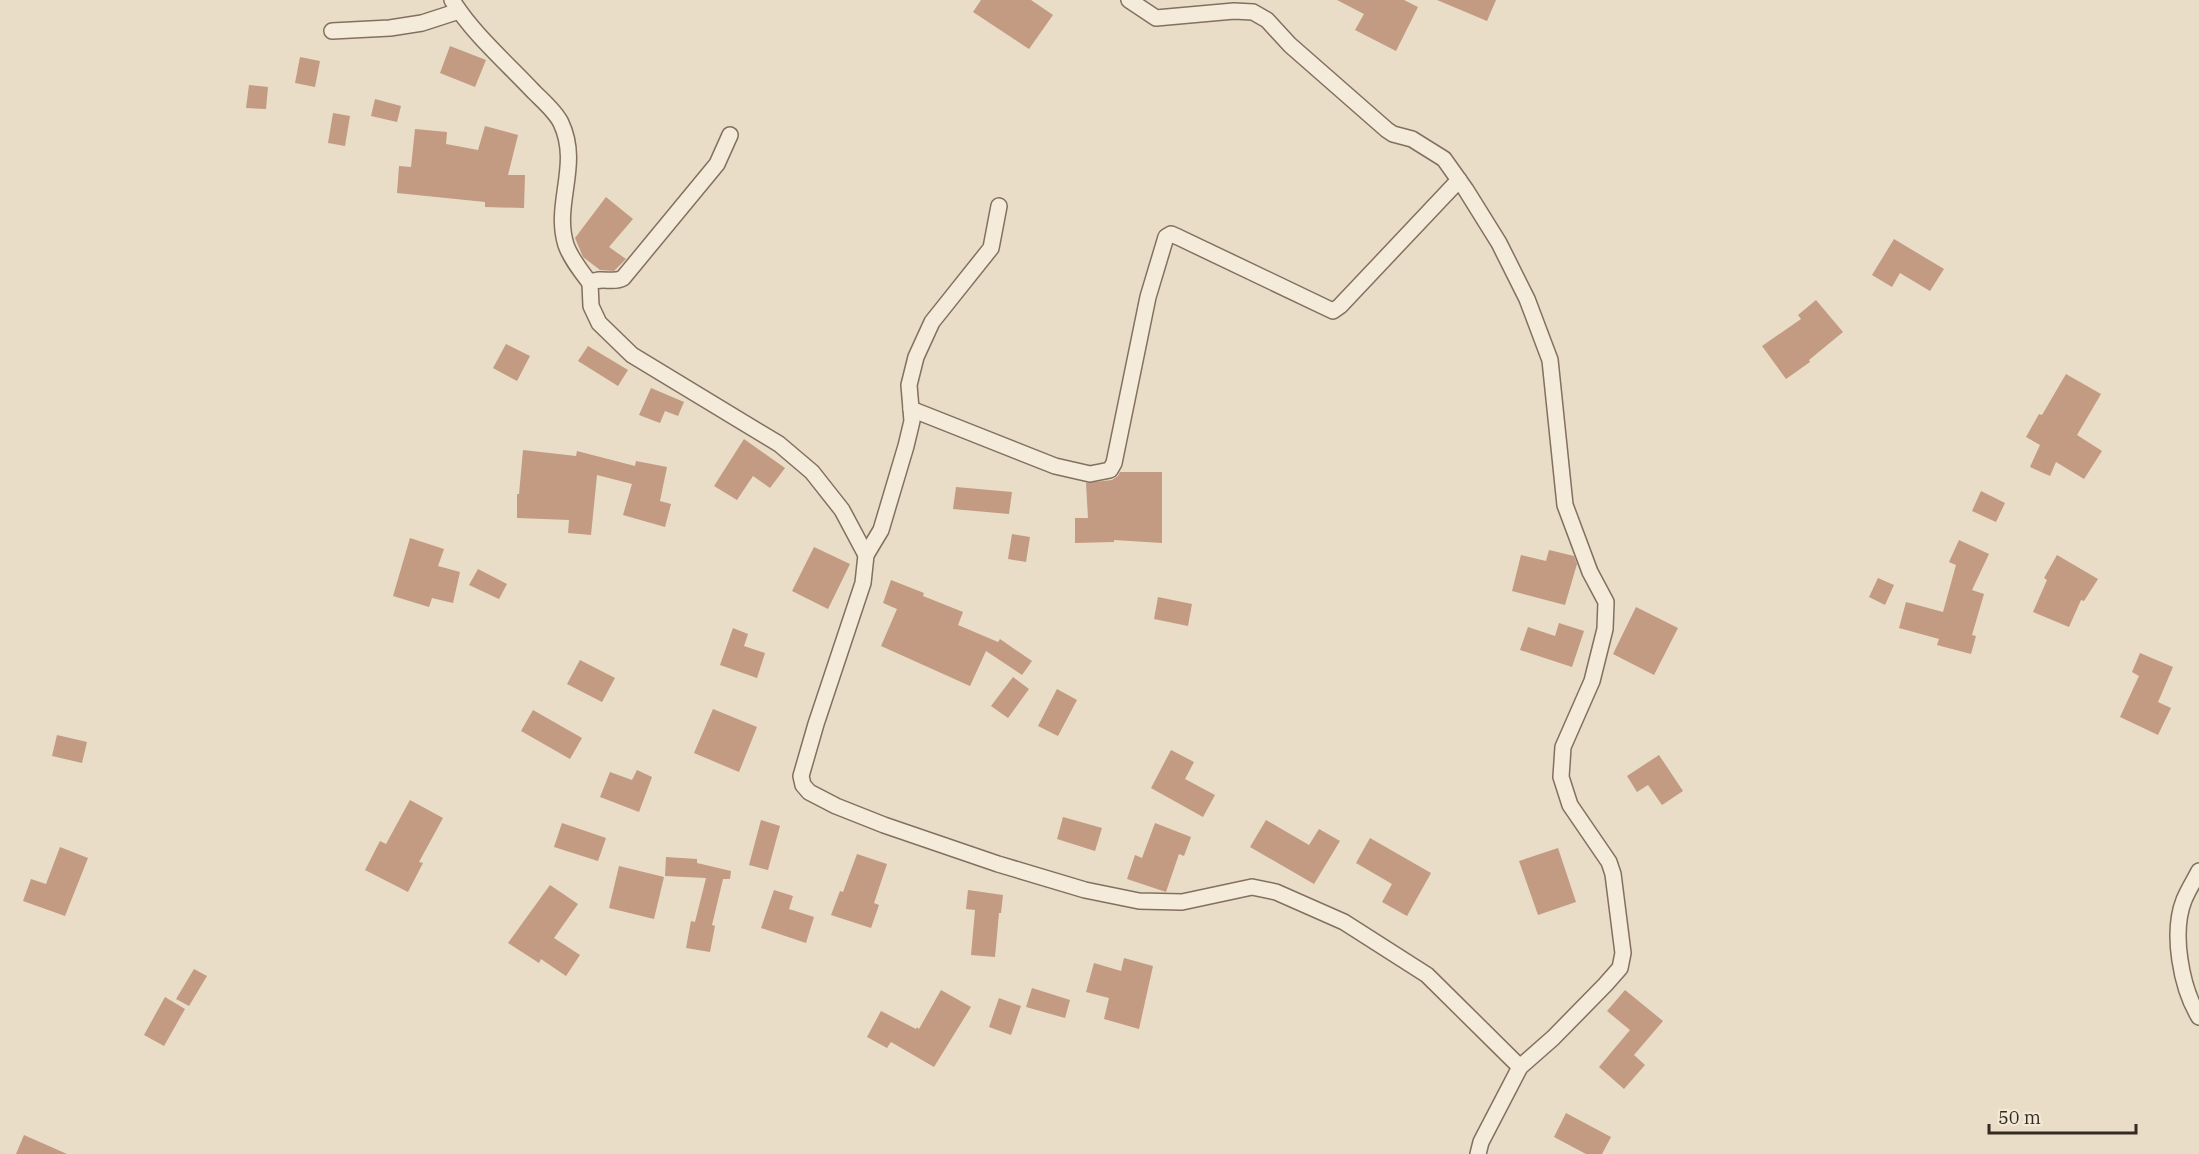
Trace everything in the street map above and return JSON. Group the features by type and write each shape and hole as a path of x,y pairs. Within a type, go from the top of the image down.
{"street":[{"path":"1129,0 1156,18 1234,11 1252,12 1268,20 1290,45 1387,130 1412,139 1444,159 1499,243 1527,299 1550,360 1564,505 1590,572 1606,602 1605,629 1592,681 1563,747 1561,777 1570,805 1609,862 1613,874 1623,953 1620,968 1605,985 1552,1038 1520,1066 1481,1142 1478,1154"},
{"path":"332,31 390,28 422,23 456,6 560,120 570,149 564,205 566,244 574,262 590,283 591,306 599,323 632,355 779,444 812,472 842,510 866,555"},
{"path":"590,283 595,280 618,281 623,278 717,164 730,135"},
{"path":"911,409 1055,466 1090,474 1110,470 1114,463 1148,297 1166,237 1171,234 1178,237 1333,311 1459,180"},
{"path":"999,206 991,248 924,334 909,385 912,421 891,500 881,530 866,555 863,583 816,724 801,776 803,785 809,792 836,806 884,825 998,864 1085,890 1140,901 1182,902 1252,887 1276,892 1344,922 1427,975 1520,1066"},
{"path":"2199,871 2183,901 2178,928 2178,952 2199,1017"}],"building":[{"path":"981,0 1031,0 1053,15 1029,49 973,12"},
{"path":"1337,0 1404,0 1418,7 1396,51 1355,30 1364,14"},
{"path":"1437,0 1496,0 1487,21"},
{"path":"450,46 486,60 475,87 440,73"},
{"path":"300,57 320,61 315,87 295,83"},
{"path":"249,85 268,87 266,109 246,108"},
{"path":"375,99 401,106 397,122 371,116"},
{"path":"333,113 350,116 345,146 328,143"},
{"path":"485,126 518,135 508,175 525,175 524,208 485,207 485,202 397,193 399,166 411,167 415,129 447,132 446,144 478,150"},
{"path":"606,197 633,219 609,247 626,259 614,271 600,270 583,257 575,238"},
{"path":"1894,239 1944,269 1930,291 1900,273 1892,287 1872,275"},
{"path":"1816,300 1843,332 1809,360 1810,362 1786,379 1762,346 1801,319 1798,315"},
{"path":"506,344 530,356 517,381 493,368"},
{"path":"588,346 628,370 618,386 578,361"},
{"path":"2066,374 2101,394 2077,435 2102,451 2084,479 2056,462 2050,476 2030,467 2040,445 2026,437"},
{"path":"651,388 684,402 678,416 665,411 660,423 639,415"},
{"path":"744,439 785,468 770,488 753,476 737,500 714,486"},
{"path":"523,450 576,456 577,451 635,466 636,461 667,467 660,501 671,504 665,527 623,515 632,484 597,475 591,535 568,533 569,520 517,518 517,494 519,494"},
{"path":"1120,472 1162,472 1162,543 1114,540 1114,542 1075,543 1075,518 1088,518 1086,483 1112,480"},
{"path":"956,487 1012,492 1009,514 953,509"},
{"path":"1981,491 2005,503 1996,522 1972,511"},
{"path":"1012,534 1030,537 1026,562 1008,559"},
{"path":"410,538 444,549 438,566 460,572 453,603 432,598 429,607 393,596"},
{"path":"1959,540 1989,554 1972,590 1984,594 1972,635 1976,636 1971,654 1937,645 1939,639 1899,628 1906,602 1943,612 1956,565 1949,562"},
{"path":"814,547 850,564 828,609 792,591"},
{"path":"1549,550 1574,556 1577,564 1565,605 1512,591 1521,555 1546,561"},
{"path":"2057,555 2098,579 2084,601 2081,600 2069,627 2033,612 2047,580 2044,578"},
{"path":"478,569 507,584 499,599 469,585"},
{"path":"1878,578 1894,585 1885,605 1869,597"},
{"path":"891,580 963,612 958,625 998,642 1000,639 1032,661 1022,675 986,651 970,686 881,646 897,609 883,603"},
{"path":"1158,597 1192,604 1188,626 1154,619"},
{"path":"1636,607 1678,628 1654,675 1613,654"},
{"path":"1559,623 1584,631 1572,667 1520,650 1528,627 1555,636"},
{"path":"733,628 748,634 744,646 765,653 757,678 720,665"},
{"path":"2140,653 2173,667 2158,702 2171,708 2158,735 2120,717 2139,676 2132,672"},
{"path":"580,660 615,678 602,702 567,684"},
{"path":"1013,677 1029,689 1008,718 991,706"},
{"path":"1057,689 1077,700 1058,736 1038,726"},
{"path":"713,709 757,727 739,772 694,753"},
{"path":"533,710 582,738 570,759 521,731"},
{"path":"57,735 87,742 82,763 52,756"},
{"path":"1171,750 1194,762 1185,779 1215,795 1203,817 1151,788"},
{"path":"1659,755 1683,791 1662,805 1648,785 1637,792 1627,776"},
{"path":"637,770 652,777 639,812 600,797 610,772 632,780"},
{"path":"410,800 443,818 419,862 423,863 408,892 365,870 380,841 386,844"},
{"path":"1063,817 1102,828 1095,851 1057,839"},
{"path":"761,820 780,826 768,870 749,865"},
{"path":"1266,820 1309,845 1319,829 1340,841 1314,884 1250,847"},
{"path":"562,823 606,838 598,861 554,847"},
{"path":"1155,823 1191,837 1184,856 1179,854 1166,892 1127,879 1135,855 1142,858"},
{"path":"1370,838 1431,873 1407,916 1382,902 1392,884 1356,863"},
{"path":"60,847 88,858 65,916 23,901 31,879 46,884"},
{"path":"1558,848 1576,902 1538,915 1519,861"},
{"path":"857,854 887,864 874,903 879,905 871,928 831,915 840,891 843,892"},
{"path":"666,857 697,859 697,863 731,871 730,879 723,879 712,925 715,926 710,952 686,948 691,921 695,922 706,878 665,876"},
{"path":"619,866 664,877 654,919 609,908"},
{"path":"550,885 578,904 554,938 580,955 566,976 541,959 539,963 508,943"},
{"path":"774,890 793,896 789,909 814,917 806,943 761,928"},
{"path":"968,890 1003,895 995,957 971,955 975,910 966,909"},
{"path":"1124,958 1153,966 1139,1029 1104,1019 1109,998 1086,992 1094,963 1121,971"},
{"path":"194,969 207,976 189,1006 176,999"},
{"path":"1032,988 1070,1000 1065,1018 1026,1007"},
{"path":"941,990 971,1007 934,1067 891,1042 887,1048 867,1037 881,1011 919,1029"},
{"path":"1625,990 1663,1021 1634,1055 1645,1065 1624,1089 1599,1067 1630,1030 1607,1011"},
{"path":"165,997 185,1009 164,1046 144,1035"},
{"path":"999,998 1021,1006 1011,1035 989,1027"},
{"path":"1566,1113 1611,1137 1602,1154 1586,1154 1554,1137"},
{"path":"24,1135 67,1154 16,1154"}]}
